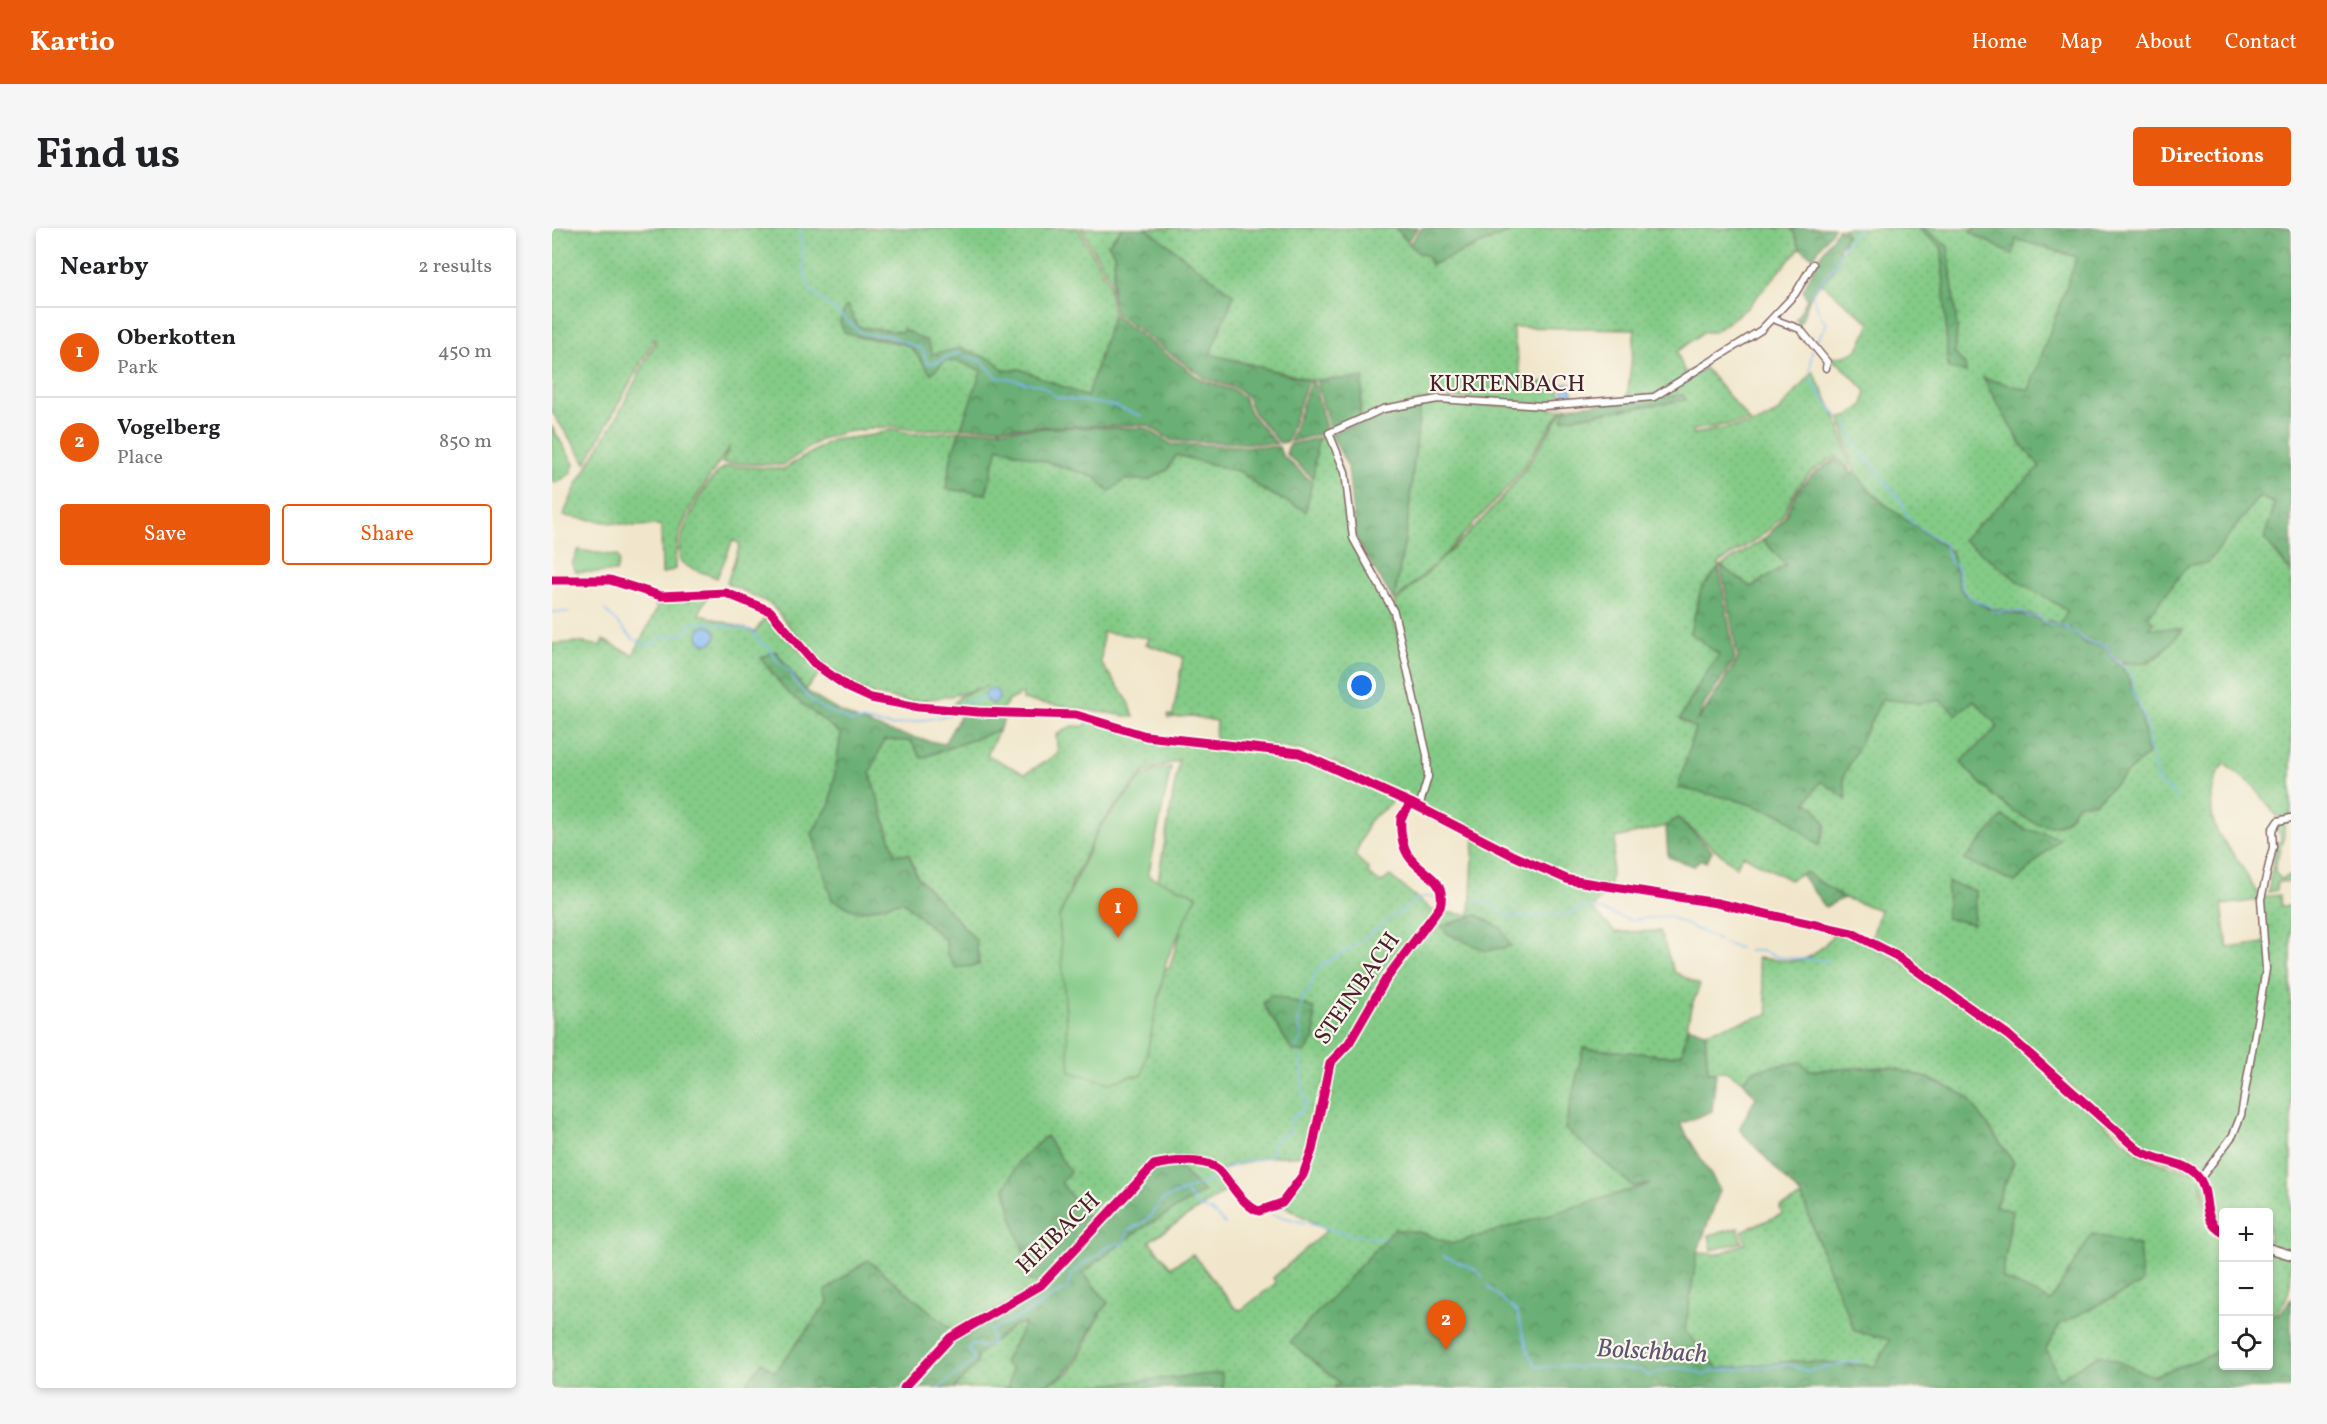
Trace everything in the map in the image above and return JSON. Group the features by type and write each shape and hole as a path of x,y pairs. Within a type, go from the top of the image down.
{"street":[{"name":"KURTENBACH","path":"1415,805 1428,777 1427,755 1394,612 1353,538 1345,472 1329,433 1383,409 1438,399 1543,406 1654,397 1761,330 1795,294 1813,264"},
{"path":"1773,319 1800,329 1827,362 1826,368"},
{"path":"552,580 604,579 653,595 718,591 741,597 772,613 802,652 833,678 865,696 890,702 978,712 1069,715 1090,718 1142,735 1299,753 1415,805 1512,855 1569,880 1710,902 1819,924 1872,942 2008,1035 2138,1150 2154,1159 2186,1168 2200,1179 2208,1217 2219,1230"},
{"name":"STEINBACH","path":"1220,1170 1231,1187 1253,1210 1259,1211 1284,1202 1306,1169 1330,1063 1349,1043 1389,974 1433,921 1440,908 1442,895 1437,882 1412,860 1404,845 1401,818 1415,805"},
{"path":"2200,1179 2233,1135 2241,1115 2266,969 2261,899 2273,847 2272,830 2278,821 2291,818"},
{"name":"HEIBACH","path":"904,1388 950,1338 1041,1285 1154,1165 1174,1161 1191,1162 1213,1166 1220,1170"},
{"path":"2273,1250 2291,1255"}],"green space":[{"path":"552,228 1078,228 1108,281 1113,315 1087,397 1020,369 1004,371 993,360 933,355 903,329 903,332 858,327 848,306 857,337 905,344 912,349 931,373 945,361 957,361 982,371 961,428 913,430 893,426 845,432 822,439 783,465 722,463 730,446 685,519 679,535 675,569 662,574 661,525 634,526 563,516 578,482 616,419 656,340 654,339 586,463 552,412"},
{"path":"1081,228 1122,228 1108,245 1115,253 1112,295 1110,279"},
{"path":"1122,228 1146,228 1234,295 1210,354 1308,380 1287,442 1280,443 1254,413 1246,396 1238,389 1204,378 1115,313 1112,295 1115,253 1108,245"},
{"path":"1146,228 1396,228 1417,252 1427,256 1431,265 1519,228 1792,228 1800,248 1746,309 1714,332 1703,332 1677,352 1685,373 1702,366 1659,394 1627,399 1635,329 1512,327 1522,382 1558,382 1562,405 1438,397 1360,417 1363,378 1311,380 1210,354"},
{"path":"1396,228 1418,228 1407,241"},
{"path":"1422,228 1519,228 1431,265 1427,256 1417,252 1409,244"},
{"path":"1792,228 1834,228 1813,257 1800,248"},
{"path":"1838,228 1847,235 1839,247 1839,259 1833,270 1811,294 1800,325 1796,320 1807,299 1803,290 1816,263"},
{"path":"1842,228 1917,228 1942,248 1948,368 1965,365 1955,354 1957,327 1948,247 1923,228 1977,228 1971,232 2013,255 2016,239 2077,257 2029,391 1983,378 2019,441 2040,467 1963,540 2021,583 2067,611 2060,625 2049,620 2045,623 2037,616 1989,608 1965,595 1960,588 1951,551 1884,503 1855,471 1848,452 1841,417 1848,417 1863,405 1866,391 1840,364 1833,361 1834,357 1855,352 1870,323 1821,283 1834,266 1843,246 1846,232"},
{"path":"1917,228 1923,228 1948,247 1957,327 1955,354 1965,365 1966,373 1948,368 1942,248"},
{"path":"1977,228 2291,228 2291,572 2264,538 2275,504 2259,496 2208,563 2188,565 2148,617 2154,623 2149,628 2183,629 2152,659 2143,663 2133,663 2122,661 2111,655 2109,646 2085,643 2071,630 2060,625 2067,611 2021,583 1962,540 2040,467 2019,441 1983,378 2029,390 2077,257 2016,239 2013,255 1970,232"},
{"path":"848,306 858,327 902,332 903,329 927,341 933,354 961,348 993,360 1004,371 1020,369 1087,397 1113,315 1202,380 1235,391 1243,397 1251,414 1277,444 1172,441 1147,425 961,428 981,371 957,361 945,361 931,374 916,353 904,344 844,332 840,322 845,307"},
{"path":"1705,368 1750,421 1693,430 1693,434 1760,422 1777,413 1813,372 1838,421 1851,471 1836,456 1811,472 1797,488 1781,518 1759,538 1719,563 1719,568 1701,589 1690,633 1720,655 1701,681 1680,719 1695,728 1678,788 1734,799 1784,816 1819,845 1826,825 1815,808 1806,802 1821,781 1847,798 1843,777 1882,699 1920,703 1940,700 1957,715 1974,700 1998,726 1961,762 1995,796 2026,818 2042,824 2056,825 2068,819 2078,803 2094,803 2148,754 2132,686 2118,663 2149,662 2159,656 2182,630 2148,628 2154,623 2147,617 2188,565 2208,563 2259,496 2275,504 2265,538 2291,572 2291,816 2277,817 2253,785 2224,764 2213,787 2212,815 2217,831 2260,897 2280,895 2281,906 2291,906 2291,1253 2273,1246 2273,1208 2219,1208 2219,1227 2217,1226 2210,1214 2200,1180 2208,1216 2219,1231 2219,1348 2211,1355 2152,1376 2100,1355 2059,1379 2045,1349 2060,1324 2142,1283 2139,1245 2092,1234 2051,1302 2002,1278 2012,1212 1995,1207 2014,1163 1967,1096 1930,1079 1891,1067 1810,1070 1800,1062 1753,1070 1743,1081 1725,1071 1708,1072 1705,1032 1769,1014 1757,958 1784,961 1803,959 1819,951 1837,930 1896,959 1956,998 2012,1041 2073,1093 2111,1130 2142,1154 2169,1166 2198,1171 2155,1157 2134,1144 2063,1078 2009,1033 1889,947 1872,938 1880,910 1844,898 1805,872 1790,880 1743,855 1736,867 1678,818 1666,826 1616,838 1609,888 1592,909 1615,932 1660,931 1674,972 1700,985 1691,1007 1682,1053 1670,1056 1584,1048 1565,1128 1633,1186 1651,1184 1452,1244 1419,1232 1394,1230 1290,1342 1340,1383 1334,1388 1223,1388 1221,1373 1077,1388 1032,1388 1058,1379 1071,1370 1108,1303 1083,1273 1136,1232 1204,1192 1174,1162 1155,1166 1096,1228 1060,1183 1069,1172 1046,1136 1019,1161 1005,1188 1016,1231 1027,1260 1026,1279 1042,1284 980,1320 962,1338 868,1260 825,1291 828,1302 775,1372 762,1363 743,1388 552,1388 552,644 577,642 601,646 603,640 633,655 657,609 653,596 669,597 709,593 699,614 755,632 769,612 802,654 822,670 805,690 776,651 761,659 787,692 841,734 830,804 812,833 832,900 858,912 903,901 947,942 946,952 956,967 979,964 976,940 917,876 909,854 895,854 870,773 884,740 911,741 922,758 999,730 987,755 1025,774 1058,754 1056,735 1072,726 1085,726 1089,719 1137,736 1292,753 1363,781 1330,760 1312,754 1215,740 1216,721 1191,716 1168,718 1168,715 1173,715 1183,657 1146,644 1150,638 1103,632 1101,663 1129,702 1134,717 1022,700 1023,693 1008,701 1001,711 951,707 960,696 987,686 955,695 912,702 866,693 846,682 814,658 771,604 727,583 740,544 733,540 717,578 691,568 680,560 679,551 682,538 694,507 703,491 721,470 729,466 784,469 832,440 873,435 894,429 913,434 960,431 952,454 946,489 986,494 998,447 1095,477 1109,492 1124,480 1148,480 1167,470 1176,455 1241,472 1263,490 1306,511 1318,438 1328,435 1342,471 1349,535 1390,606 1403,653 1394,604 1462,540 1511,488 1565,407 1567,407 1563,419 1685,400 1683,395 1654,399","holes":["1179,760 1156,892 1190,902 1169,969 1140,965 1111,1035 1126,1062 1084,1056 1071,1014 1060,929 1072,883 1100,825 1145,772","1399,797 1515,851 1521,859 1532,865 1474,836 1470,915 1433,911 1390,876 1381,883 1368,874 1369,869 1355,856 1369,821","2003,816 2025,830 2059,838 2015,882 1965,860","1948,883 1976,891 1973,924 1946,918","2260,900 2265,943 2228,948 2222,905","1477,915 1501,928 1510,946 1486,951 1446,933 1442,926","1271,995 1314,1008 1315,1038 1305,1053 1292,1050 1263,1003","1310,1155 1304,1172 1281,1204 1327,1230 1273,1278 1276,1283 1241,1310 1235,1308 1193,1254 1171,1267 1149,1241 1232,1187 1221,1169 1266,1157"]},
{"path":"1363,378 1359,422 1330,431 1316,380"},
{"path":"1311,380 1313,380 1327,432 1290,442"},
{"path":"1683,395 1686,400 1562,419 1567,407"},
{"path":"1435,403 1562,409 1523,468 1504,491 1437,563 1394,601 1407,527 1420,407"},
{"path":"1420,407 1407,527 1394,601 1355,537 1348,467 1331,434 1407,408"},
{"path":"552,427 574,464 570,474 556,483 552,482"},
{"path":"1079,427 1146,428 1171,444 1279,447 1282,455 1312,482 1306,511 1263,490 1241,472 1176,455 1167,470 1149,480 1124,480 1109,492 1095,477 998,447 986,494 946,489 952,454 960,431"},
{"path":"1318,438 1313,478 1286,454 1289,445"},
{"path":"1836,459 1853,474 1854,470 1863,483 1885,504 1951,552 1960,588 1965,595 1989,609 2036,618 2044,624 2049,622 2071,631 2085,644 2108,647 2111,656 2121,666 2133,688 2148,754 2094,803 2078,803 2067,819 2055,825 2041,824 2026,818 1994,796 1961,762 1998,727 1974,700 1957,715 1940,700 1920,703 1882,699 1843,777 1847,799 1821,781 1806,802 1815,808 1826,825 1819,846 1784,816 1734,799 1678,788 1695,728 1680,719 1701,681 1719,655 1690,633 1701,589 1719,568 1735,659 1704,705 1698,721 1738,659 1721,566 1751,587 1786,565 1763,540 1783,520 1798,490 1813,474"},
{"path":"1763,540 1786,565 1751,587 1721,566"},
{"path":"578,550 617,556 619,561 616,572 576,572 572,564"},
{"path":"775,651 794,678 822,702 855,719 908,736 944,744 962,713 1006,715 999,730 921,758 911,741 884,740 870,773 895,854 909,854 917,876 976,940 979,965 956,968 946,952 947,942 903,901 858,912 832,900 812,833 830,804 841,734 787,692 761,658"},
{"path":"1171,767 1148,876 1197,895 1167,959 1142,1076 1131,1076 1110,1083 1070,1072 1059,917 1099,828 1142,777"},
{"path":"2003,816 2025,829 2060,838 2015,882 1964,860"},
{"path":"1678,818 1712,851 1706,862 1700,859 1694,866 1668,857 1666,826"},
{"path":"2284,822 2284,837 2275,872 2281,879 2290,875 2291,881 2278,882 2277,890 2268,892 2276,844 2281,841 2280,834 2275,830 2278,824"},
{"path":"1805,872 1844,898 1825,907 1801,874"},
{"path":"1948,882 1976,891 1973,924 1946,918"},
{"path":"1477,915 1501,928 1511,946 1486,951 1446,933 1442,926"},
{"path":"1271,995 1314,1008 1315,1038 1305,1053 1292,1050 1263,1004"},
{"path":"1688,1026 1705,1032 1708,1072 1716,1072 1712,1111 1680,1124 1720,1190 1697,1253 1685,1331 1719,1369 1795,1361 1875,1366 1890,1340 1855,1331 1830,1273 1802,1197 1739,1129 1756,1097 1743,1081 1753,1070 1800,1062 1810,1070 1891,1067 1930,1079 1967,1096 2014,1163 1995,1206 2012,1211 2002,1278 2051,1301 2092,1234 2139,1245 2142,1283 2060,1324 2046,1349 2059,1379 2100,1354 2152,1376 2212,1355 2219,1349 2219,1370 2273,1370 2273,1316 2282,1311 2291,1299 2291,1388 1334,1388 1340,1383 1290,1342 1394,1229 1419,1232 1452,1244 1650,1184 1633,1186 1565,1129 1583,1048 1670,1056 1682,1053"},
{"path":"1046,1136 1070,1172 1061,1183 1096,1228 1155,1166 1174,1162 1204,1192 1136,1232 1083,1273 1108,1303 1073,1363 1064,1374 1051,1381 1033,1386 1008,1388 1012,1369 1004,1363 1025,1323 1015,1325 977,1355 977,1364 954,1388 743,1388 762,1362 775,1372 828,1302 825,1291 868,1260 962,1338 980,1320 1041,1284 1026,1279 1027,1260 1016,1231 1005,1188 1019,1161"},
{"path":"1802,1197 1830,1273 1891,1339 1875,1366 1795,1361 1719,1369 1685,1331 1697,1253 1719,1254 1746,1243 1742,1231 1782,1214 1780,1207"},
{"path":"1738,1228 1742,1242 1712,1250 1709,1235"},
{"path":"2273,1252 2291,1258 2288,1293 2286,1300 2273,1315"},
{"path":"1026,1322 1004,1362 1012,1369 1008,1388 954,1388 976,1364 977,1355 1015,1325"},
{"path":"1222,1373 1223,1388 1077,1388 1079,1387"}],"water":[{"path":"1571,383 1574,400 1564,401 1563,384"},
{"path":"707,626 713,629 716,635 713,641 707,644 701,641 698,635 701,629"},
{"path":"992,689 997,691 999,696 997,701 992,703 987,701 985,696 987,691"}],"waterway":[{"path":"800,228 804,272 810,290 863,334 889,336 922,349 927,363 936,363 956,353 983,362 998,378 1039,384 1057,397 1115,406 1141,416"},
{"path":"1816,341 1827,324 1821,317 1812,293 1836,264 1842,248 1858,228"},
{"path":"1810,372 1812,349"},
{"path":"1810,380 1839,418"},
{"path":"1847,423 1857,447 1901,501 1909,521 1945,545 1951,563 1958,567 1962,588 1970,597 1990,606 1993,611 2023,612 2027,616 2040,617 2043,622 2063,626 2089,643 2108,646 2110,654 2132,674 2134,693 2149,731 2149,746 2158,782 2178,797"},
{"path":"605,610 633,639 649,645 659,639 687,632 690,625 702,622 751,630 762,644 768,646 776,659 792,673 799,687 812,701 851,722 859,720 892,726 950,715"},
{"path":"552,612 569,612"},
{"path":"956,705 986,697"},
{"name":"STEINBACH","path":"1225,1170 1236,1164 1271,1156 1275,1139 1289,1133 1293,1115 1298,1115 1307,1102 1303,1096 1302,1061 1299,1058 1297,1046 1302,1039 1298,1021 1304,994 1308,995 1315,973 1322,965 1351,948 1413,902 1423,897 1437,897"},
{"name":"STEINBACH","path":"1445,901 1450,903"},
{"name":"STEINBACH","path":"1474,901 1491,904 1508,917 1564,915 1588,906 1631,920 1668,916 1719,940"},
{"name":"STEINBACH","path":"1724,943 1739,948"},
{"name":"STEINBACH","path":"1748,951 1761,951 1778,957 1829,961"},
{"name":"STEINBACH","path":"939,1388 973,1362 974,1357 968,1349 972,1344 983,1347 993,1343 990,1330 1013,1321 1067,1288 1071,1276 1084,1263 1100,1255 1101,1251 1108,1246 1124,1243 1128,1231 1148,1219 1162,1200 1218,1177"},
{"name":"Bolschbach","path":"1184,1190 1198,1207 1211,1211 1225,1224"},
{"name":"Bolschbach","path":"1271,1214 1353,1235 1384,1238"},
{"name":"Bolschbach","path":"1443,1256 1473,1268 1483,1277"},
{"name":"Bolschbach","path":"1487,1286 1517,1312 1528,1352 1536,1366 1639,1369 1648,1376 1668,1369 1683,1368 1703,1375 1714,1371 1787,1364 1807,1371 1862,1360"}],"cycle path":[{"path":"552,580 610,580 661,596 726,593 770,611 815,664 849,688 871,698 918,707 978,712 1076,715 1146,736 1299,753 1411,803 1512,855 1569,880 1717,903 1852,933 1895,955 2008,1035 2138,1150 2191,1171 2202,1183 2208,1214 2219,1230"},
{"path":"904,1388 950,1338 1041,1285 1154,1165 1170,1162 1208,1164 1221,1172 1241,1198 1254,1209 1259,1211 1282,1203 1303,1175 1312,1150 1330,1063 1349,1043 1386,979 1440,907 1441,897 1437,883 1413,862 1403,842 1401,818 1411,803"}],"place":[{"name":"Oberkotten","path":"1118,938"},
{"name":"Vogelberg","path":"1446,1350"}]}
